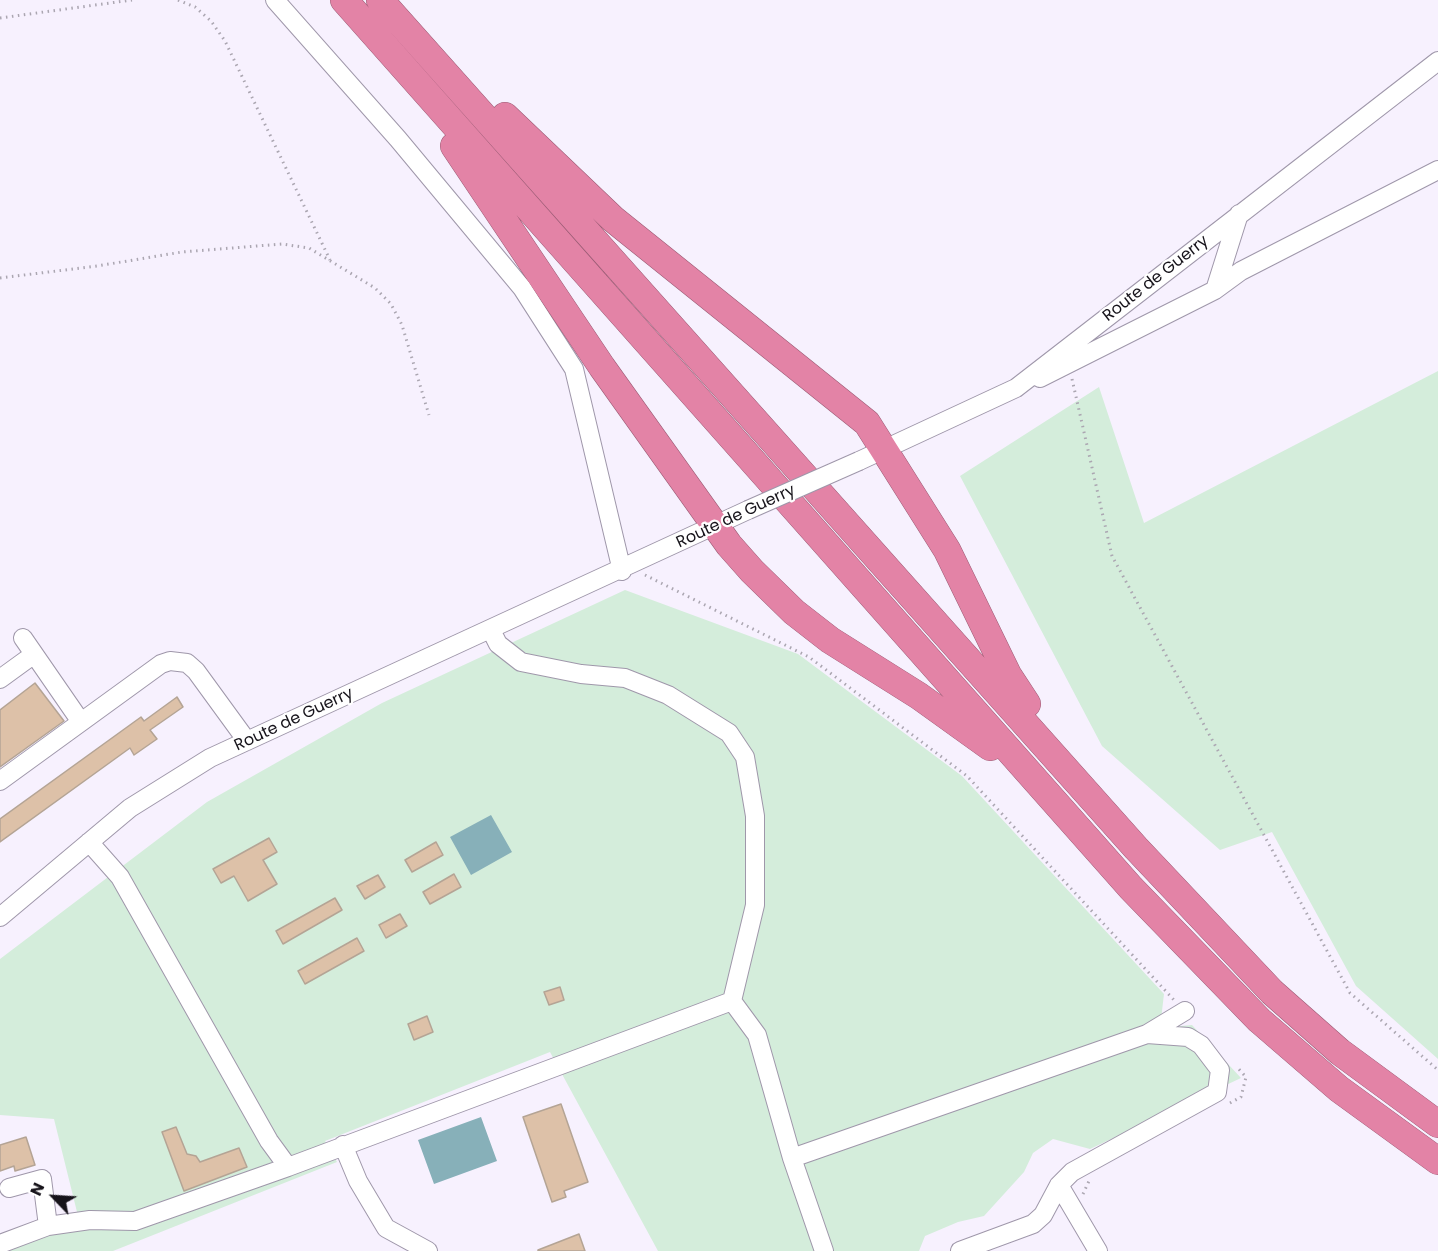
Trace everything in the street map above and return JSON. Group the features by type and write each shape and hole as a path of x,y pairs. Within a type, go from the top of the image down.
{"highway":[{"path":"344,0 469,167 602,367 752,572 794,612 830,640 974,733 1057,805"},
{"path":"344,0 1131,888 1260,1020 1339,1089 1438,1161"},
{"path":"381,0 1136,848 1272,992 1340,1052 1438,1124"},
{"path":"390,0 529,140 613,219 867,423 947,550 1008,675 1065,766"}],"street":[{"path":"275,0 399,139 522,288 574,369 626,569"},
{"name":"Route de Guerry","path":"0,917 130,808 210,758 1016,388 1438,61"},
{"path":"1016,388 1070,365 1215,290 1241,272 1438,170"},
{"path":"1215,290 1239,214"},
{"path":"491,630 498,644 521,662 581,674 625,678 668,695 729,733 745,757 755,816 754,905 732,1001"},
{"path":"23,638 81,722"},
{"path":"0,679 33,655"},
{"path":"0,781 161,664 178,661 187,663 196,670 247,741"},
{"path":"89,842 120,877 269,1141 288,1167"},
{"path":"0,1244 48,1226 90,1220 135,1221 288,1167 732,1001"},
{"path":"732,1001 758,1035 792,1158 824,1251"},
{"path":"792,1158 1147,1034 1185,1011"},
{"path":"960,1251 1033,1224 1043,1215 1059,1185 1072,1172 1217,1092 1220,1070 1201,1045 1188,1037 1147,1034"},
{"path":"343,1145 358,1181 386,1228 428,1251"},
{"path":"9,1188 42,1179 48,1226"},
{"path":"1059,1185 1098,1251"}],"path":[{"path":"0,18 132,0"},
{"path":"178,0 195,7 211,21 225,41 330,260"},
{"path":"0,278 97,267 182,252 282,244 309,248 375,288 391,304 402,325 429,415"},
{"path":"1070,365 1112,556 1350,993 1438,1070"},
{"path":"626,569 809,657 967,776 1185,1011"},
{"path":"1221,1108 1241,1097 1246,1077 1231,1061"},
{"path":"1088,1202 1082,1192 1091,1177"}],"green space":[{"path":"1438,371 1438,1059 1356,986 1272,832 1220,850 1102,746 960,476 1099,387 1144,523"},
{"path":"625,590 798,654 962,776 1164,994 1160,1028 1192,1025 1241,1078 1090,1149 1053,1139 1033,1153 1024,1172 984,1216 958,1222 925,1236 919,1251 658,1251 550,1052 325,1141 337,1162 113,1251 0,1251 0,1236 77,1212 54,1119 0,1115 0,959 207,802 382,703"}],"water":[{"path":"491,815 512,852 471,875 450,837"},
{"path":"481,1117 497,1161 434,1184 418,1140"}],"building":[{"path":"35,683 64,721 0,767 0,710"},
{"path":"177,697 183,707 150,730 157,739 134,755 130,748 0,842 0,819 141,717 144,721"},
{"path":"269,838 277,852 263,860 277,884 248,901 234,876 221,883 213,869"},
{"path":"436,842 443,855 412,872 405,860"},
{"path":"454,874 461,887 430,904 423,892"},
{"path":"378,875 385,887 365,899 357,886"},
{"path":"335,898 342,910 283,944 276,931"},
{"path":"400,914 407,926 386,938 379,925"},
{"path":"357,938 364,951 305,984 298,971"},
{"path":"560,987 564,1000 549,1005 544,992"},
{"path":"427,1016 433,1032 414,1040 408,1024"},
{"path":"561,1104 588,1182 564,1191 566,1197 552,1202 523,1117"},
{"path":"176,1127 187,1154 196,1156 200,1162 239,1148 247,1167 184,1191 162,1132"},
{"path":"26,1137 35,1165 15,1171 14,1166 0,1171 0,1145"},
{"path":"579,1234 585,1251 538,1251 538,1250"}]}
